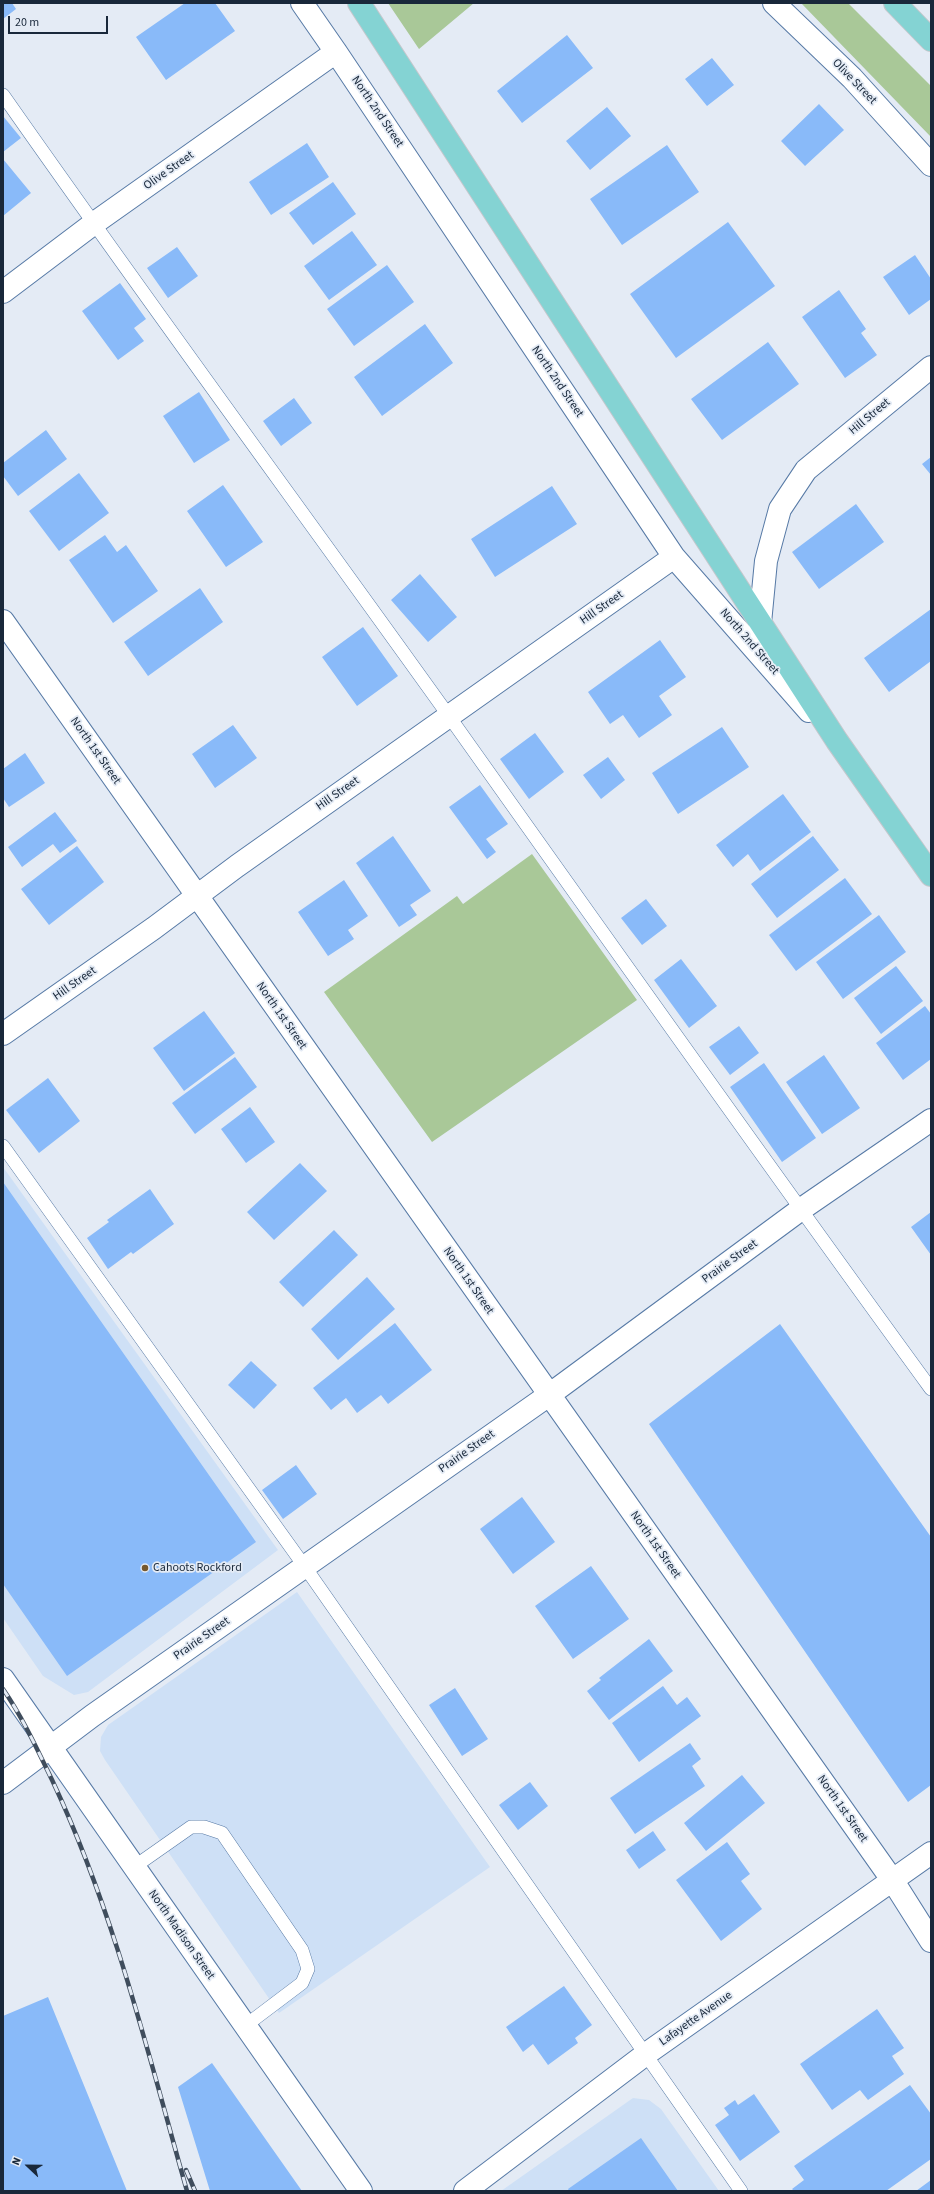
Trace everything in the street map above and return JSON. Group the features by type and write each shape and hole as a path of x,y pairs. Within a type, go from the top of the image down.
{"main road":[{"name":"North 2nd Street","path":"359,3 837,741 931,874"},
{"path":"896,3 931,40"}],"street":[{"name":"North 2nd Street","path":"302,3 674,557 837,741"},
{"name":"Olive Street","path":"774,3 852,78 931,164"},
{"name":"Olive Street","path":"3,292 93,224 336,52"},
{"name":"Hill Street","path":"760,623 766,561 780,509 806,470 931,368"},
{"name":"Hill Street","path":"3,1034 448,716 674,557"},
{"name":"North 1st Street","path":"3,621 892,1880 931,1941"},
{"name":"Prairie Street","path":"3,1783 92,1716 549,1395 800,1210 931,1120"},
{"name":"North Madison Street","path":"3,1679 244,2026 302,2104 361,2191"},
{"name":"Lafayette Avenue","path":"464,2191 646,2054 931,1853"}],"lane":[{"path":"3,95 93,224 448,716 800,1210 931,1388"},
{"path":"3,1146 305,1567 741,2191"},
{"path":"134,1867 191,1827 204,1827 222,1833 302,1950 308,1969 302,1983 244,2026"}],"shaded area":[{"path":"3,1167 278,1550 88,1692 74,1695 43,1676 3,1618"},
{"path":"297,1592 490,1867 279,2013 100,1751 101,1737 108,1725"},
{"path":"633,2098 649,2100 661,2109 719,2191 501,2191"}],"green space":[{"path":"388,3 474,3 419,49"},
{"path":"801,3 848,3 931,86 931,137"},
{"path":"532,854 637,1000 432,1142 324,992 457,896 463,904"}],"building":[{"path":"3,3 12,3 16,9 3,19"},
{"path":"185,3 215,3 235,31 166,80 136,37"},
{"path":"567,35 593,68 522,123 497,91"},
{"path":"712,58 734,85 707,106 685,79"},
{"path":"819,104 844,130 805,166 781,141"},
{"path":"607,107 631,136 590,170 566,141"},
{"path":"3,116 21,138 3,152"},
{"path":"307,143 329,177 271,215 249,182"},
{"path":"667,145 699,192 622,245 590,199"},
{"path":"3,159 31,193 3,216"},
{"path":"333,182 356,214 313,245 289,213"},
{"path":"728,222 775,286 676,358 630,294"},
{"path":"352,231 377,265 329,300 304,266"},
{"path":"177,247 198,276 168,298 147,268"},
{"path":"915,255 931,279 931,299 909,315 883,277"},
{"path":"387,265 414,302 354,346 327,309"},
{"path":"120,283 146,319 134,328 144,341 118,360 82,311"},
{"path":"839,290 866,329 861,333 877,355 845,378 802,317"},
{"path":"425,324 453,363 382,416 354,377"},
{"path":"768,342 799,384 722,440 691,399"},
{"path":"199,392 230,440 194,463 163,416"},
{"path":"294,398 312,423 281,446 263,421"},
{"path":"46,430 67,459 18,496 3,476 3,463"},
{"path":"931,457 931,475 922,464"},
{"path":"79,473 109,513 59,551 29,511"},
{"path":"223,485 263,542 226,567 187,511"},
{"path":"552,486 577,524 495,577 471,539"},
{"path":"856,504 884,542 819,589 792,552"},
{"path":"105,535 117,552 126,545 158,591 113,623 69,560"},
{"path":"420,574 457,617 428,642 391,600"},
{"path":"200,588 223,622 148,676 124,642"},
{"path":"931,609 931,661 889,692 864,658"},
{"path":"363,627 398,676 357,706 322,657"},
{"path":"660,640 686,677 659,696 672,715 639,738 623,715 610,724 588,692"},
{"path":"233,725 257,758 215,788 192,754"},
{"path":"722,727 749,767 678,814 652,773"},
{"path":"535,733 564,772 529,799 500,759"},
{"path":"25,753 45,783 9,807 3,798 3,769"},
{"path":"608,757 625,780 601,799 583,775"},
{"path":"480,785 508,824 486,839 496,852 487,859 449,807"},
{"path":"783,794 811,832 760,871 748,854 733,867 716,845"},
{"path":"55,812 77,841 60,853 53,844 22,867 8,847"},
{"path":"393,836 431,891 410,905 417,915 399,927 356,863"},
{"path":"813,836 839,870 777,918 751,884"},
{"path":"77,846 104,882 49,925 21,889"},
{"path":"845,878 872,914 796,971 769,935"},
{"path":"344,880 368,916 348,930 354,939 328,956 298,912"},
{"path":"646,899 667,926 642,945 621,918"},
{"path":"879,915 906,952 843,999 816,962"},
{"path":"681,959 717,1006 689,1028 654,980"},
{"path":"896,966 923,1001 881,1034 854,998"},
{"path":"925,1006 931,1014 931,1059 903,1080 876,1043"},
{"path":"204,1011 235,1053 184,1091 153,1048"},
{"path":"739,1026 759,1053 730,1075 709,1047"},
{"path":"824,1055 860,1108 822,1134 786,1082"},
{"path":"235,1057 257,1087 195,1134 172,1103"},
{"path":"764,1063 816,1138 782,1162 730,1087"},
{"path":"48,1078 80,1121 39,1153 6,1110"},
{"path":"250,1107 275,1142 246,1163 221,1129"},
{"path":"300,1163 327,1191 274,1240 247,1212"},
{"path":"3,1182 256,1542 67,1676 3,1584"},
{"path":"150,1189 174,1224 133,1254 131,1252 108,1269 87,1238 109,1222 107,1220"},
{"path":"931,1212 931,1255 911,1227"},
{"path":"334,1230 358,1255 303,1307 279,1282"},
{"path":"367,1277 395,1309 338,1360 311,1329"},
{"path":"395,1323 432,1370 388,1404 381,1395 357,1413 346,1398 331,1410 313,1388"},
{"path":"780,1324 931,1537 931,1785 908,1802 649,1424"},
{"path":"251,1361 277,1385 254,1409 228,1385"},
{"path":"296,1465 317,1494 283,1519 262,1490"},
{"path":"522,1497 555,1542 513,1574 480,1529"},
{"path":"591,1566 629,1619 573,1659 535,1606"},
{"path":"649,1639 673,1671 609,1720 587,1691 601,1680 599,1678"},
{"path":"663,1686 677,1705 687,1697 701,1716 639,1762 612,1723"},
{"path":"455,1688 488,1739 462,1756 429,1705"},
{"path":"690,1743 701,1759 692,1766 705,1786 635,1834 610,1798"},
{"path":"742,1775 765,1803 706,1851 684,1823"},
{"path":"530,1782 548,1806 518,1830 499,1805"},
{"path":"653,1831 666,1850 639,1869 626,1850"},
{"path":"727,1842 750,1874 741,1881 762,1909 721,1941 676,1880"},
{"path":"564,1986 592,2025 575,2038 578,2043 548,2065 533,2044 523,2052 506,2027"},
{"path":"48,1997 127,2191 3,2191 3,2016"},
{"path":"877,2009 904,2048 892,2056 904,2074 868,2100 860,2090 832,2110 800,2064"},
{"path":"212,2063 302,2191 210,2191 178,2087"},
{"path":"910,2085 931,2114 931,2159 886,2191 794,2191 792,2189 804,2180 794,2166"},
{"path":"754,2094 780,2132 740,2161 715,2125 729,2115 724,2108 735,2100 738,2105"},
{"path":"641,2138 678,2191 569,2191 568,2189"},
{"path":"931,2180 931,2191 916,2191"}],"railway":[{"path":"3,1689 24,1723 53,1782 75,1831 94,1881 112,1932 144,2035 187,2191"},
{"path":"186,2170 195,2191"}],"place":[{"name":"Cahoots Rockford","path":"145,1568"}]}
